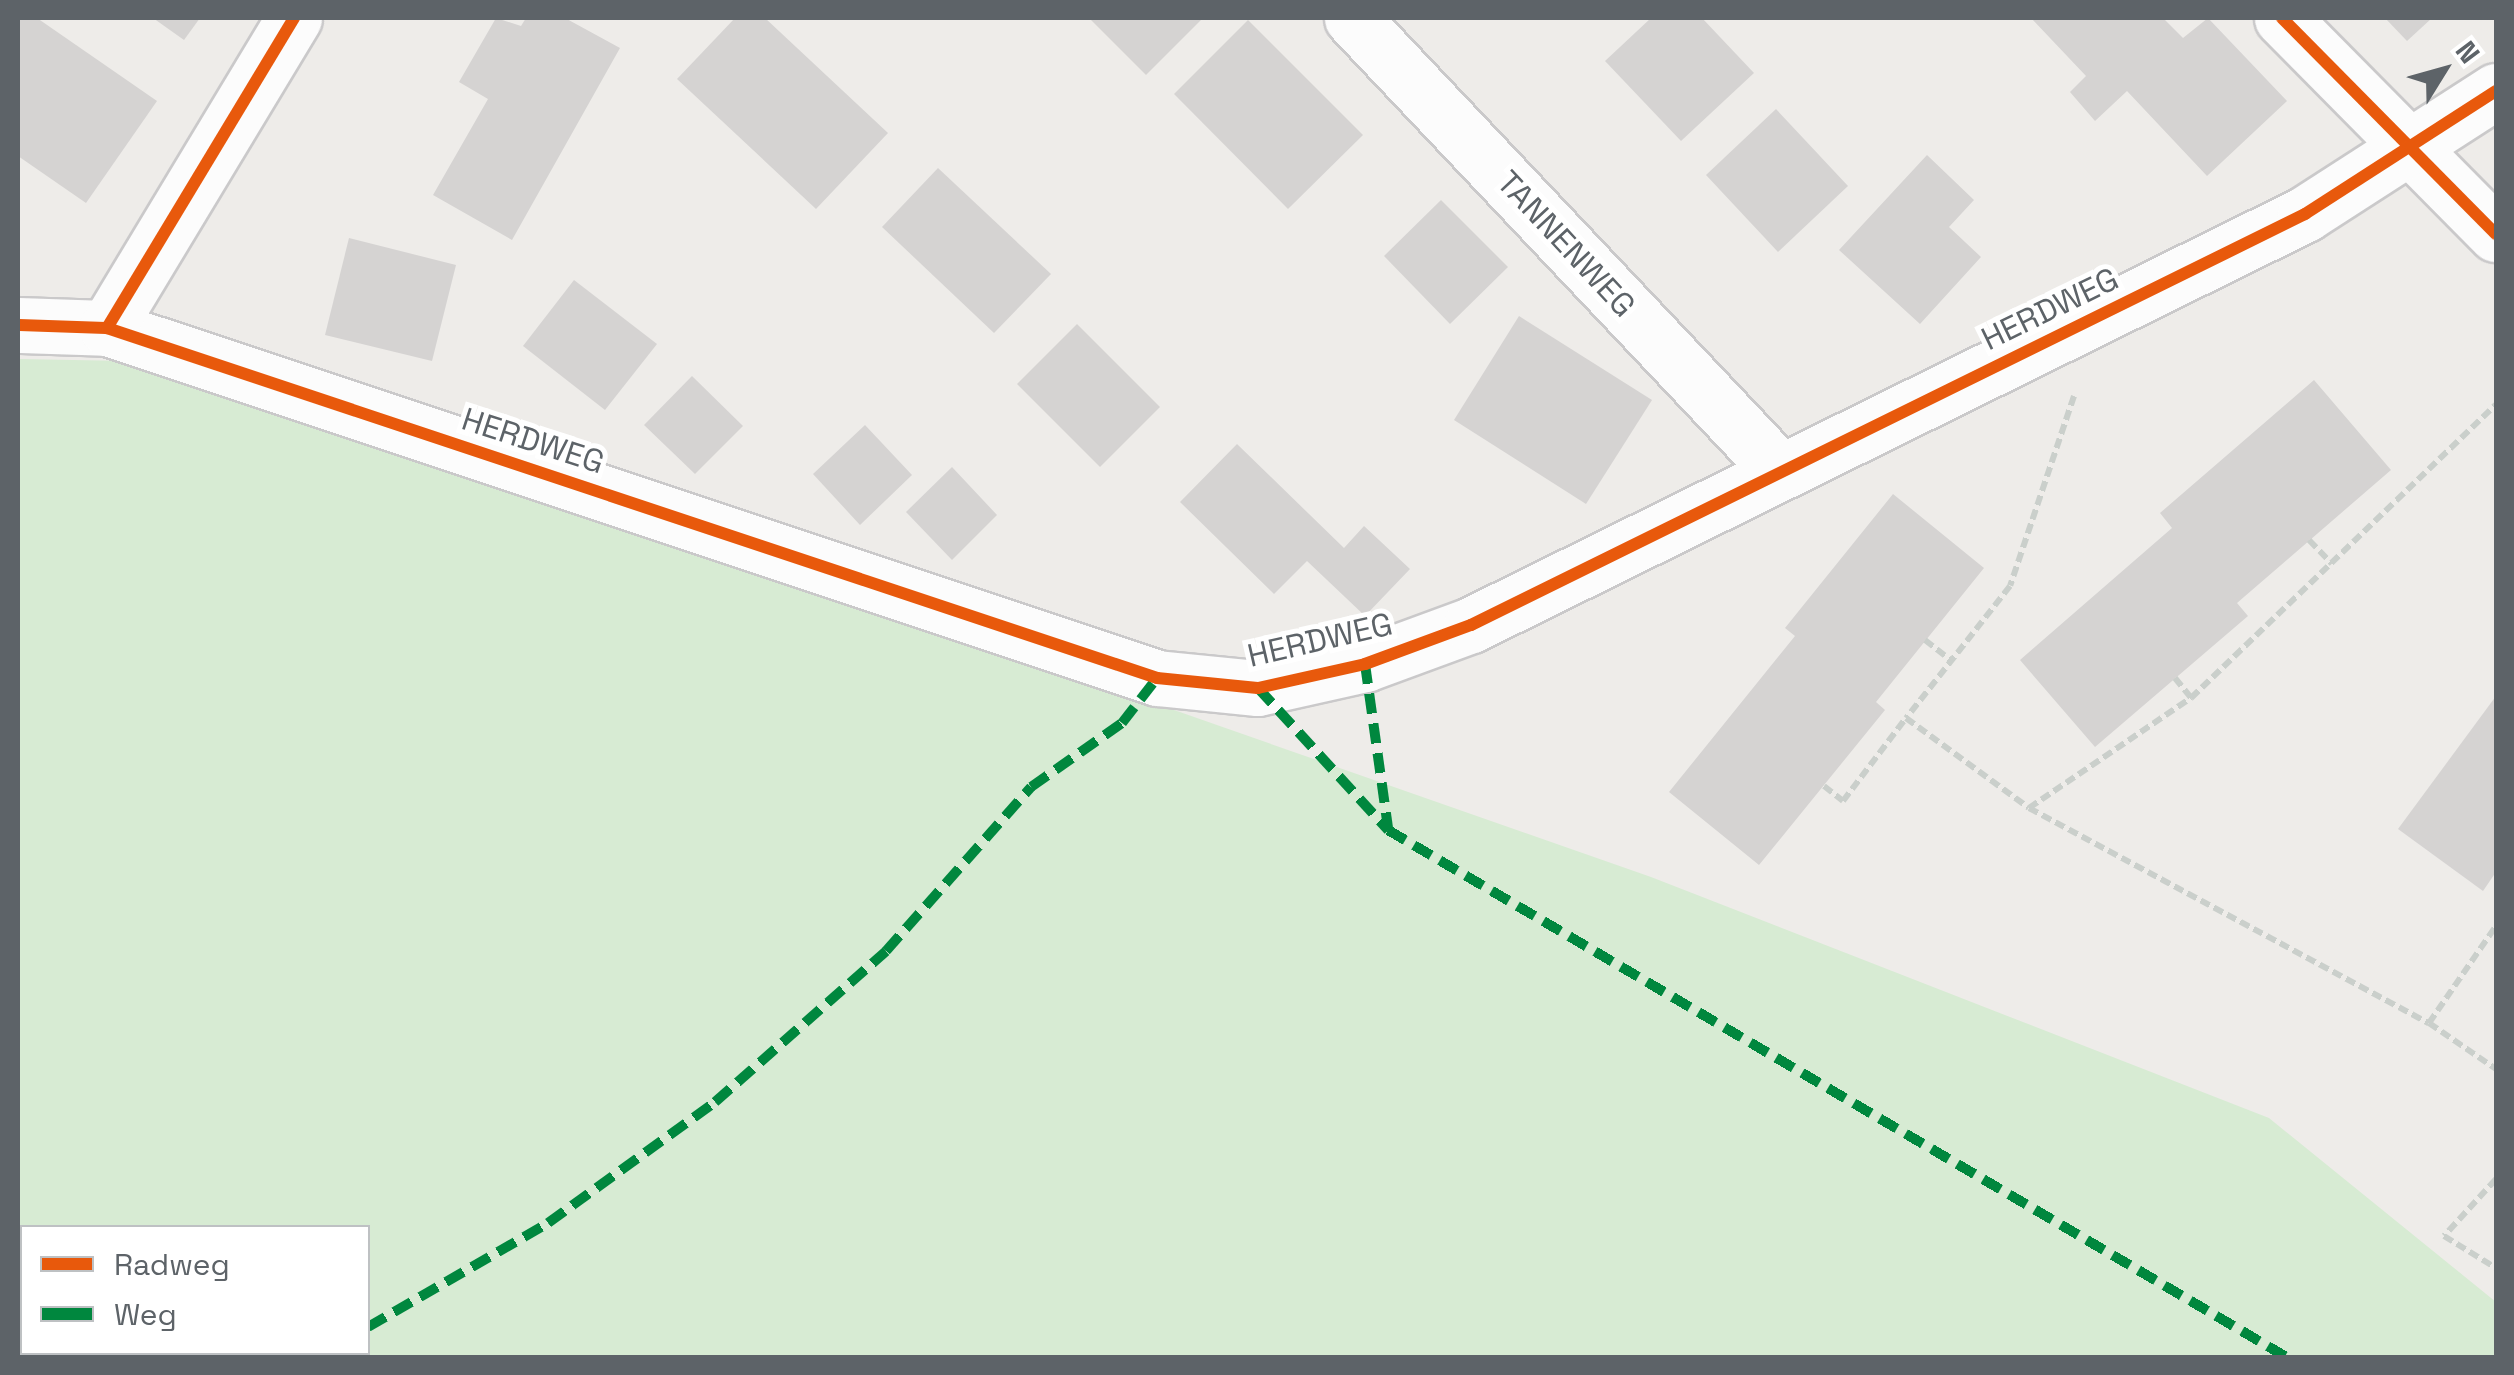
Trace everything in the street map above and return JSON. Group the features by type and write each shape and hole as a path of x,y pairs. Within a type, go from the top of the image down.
{"street":[{"path":"107,328 294,18"},
{"name":"TANNENWEG","path":"1352,18 1779,470"},
{"path":"2282,18 2496,234"},
{"name":"HERDWEG","path":"18,325 107,328 1156,678 1258,688 1365,664 1471,625 2305,214 2496,90"}],"path":[{"path":"1824,786 1844,800 2010,586 2102,315"},
{"path":"2029,808 2191,698 2496,405"},
{"path":"2309,540 2332,564"},
{"path":"1925,640 1951,660"},
{"path":"2175,678 2191,698"},
{"path":"1906,718 2029,808 2429,1024 2496,1070"},
{"path":"2429,1024 2496,926"},
{"path":"2496,1179 2444,1236 2496,1268"}],"green space":[{"path":"18,359 128,361 574,500 1651,877 2269,1118 2496,1302 2496,1358 18,1358"}],"building":[{"path":"18,18 37,18 157,101 86,203 18,156"},
{"path":"153,18 200,18 184,40"},
{"path":"496,18 521,26 526,18 565,18 620,48 512,240 433,195 488,99 459,82"},
{"path":"735,18 765,18 888,133 816,209 677,79"},
{"path":"1089,18 1203,18 1146,75"},
{"path":"1651,18 1702,18 1754,73 1681,141 1605,61"},
{"path":"2031,18 2163,18 2183,38 2208,18 2287,101 2207,176 2127,91 2095,121 2070,92 2086,76"},
{"path":"2385,18 2432,18 2407,41"},
{"path":"1248,20 1363,135 1288,209 1174,94"},
{"path":"1776,109 1848,186 1778,252 1706,175"},
{"path":"1927,155 1974,200 1949,227 1981,257 1920,324 1839,250"},
{"path":"938,168 1051,274 994,333 882,227"},
{"path":"1441,200 1508,267 1450,324 1384,256"},
{"path":"349,238 456,265 432,361 325,335"},
{"path":"574,280 657,344 605,410 523,346"},
{"path":"1519,316 1652,400 1586,504 1454,420"},
{"path":"1077,324 1160,407 1100,467 1017,384"},
{"path":"692,376 743,426 695,474 644,425"},
{"path":"2314,380 2391,470 2237,603 2248,616 2095,747 2020,660 2172,528 2160,513"},
{"path":"865,425 912,475 860,525 813,474"},
{"path":"1237,444 1344,548 1364,526 1410,569 1365,616 1307,561 1274,594 1180,502"},
{"path":"952,467 997,515 952,560 906,512"},
{"path":"1893,494 1984,568 1876,702 1885,710 1759,865 1669,792 1795,636 1785,628"},
{"path":"2496,696 2496,872 2483,891 2398,829"}],"marked path":[{"path":"1365,664 1388,828"},
{"path":"370,1326 548,1223 715,1102 886,951 1031,787 1122,723 1157,678"},
{"path":"1258,688 1388,830 2288,1358"},
{"path":"296,1358 302,1355"}],"cycle path":[{"path":"107,328 294,18"},
{"path":"2282,18 2496,234"},
{"path":"18,325 107,328 1157,678 1258,688 1365,664 1471,625 2305,214 2496,91"}]}
